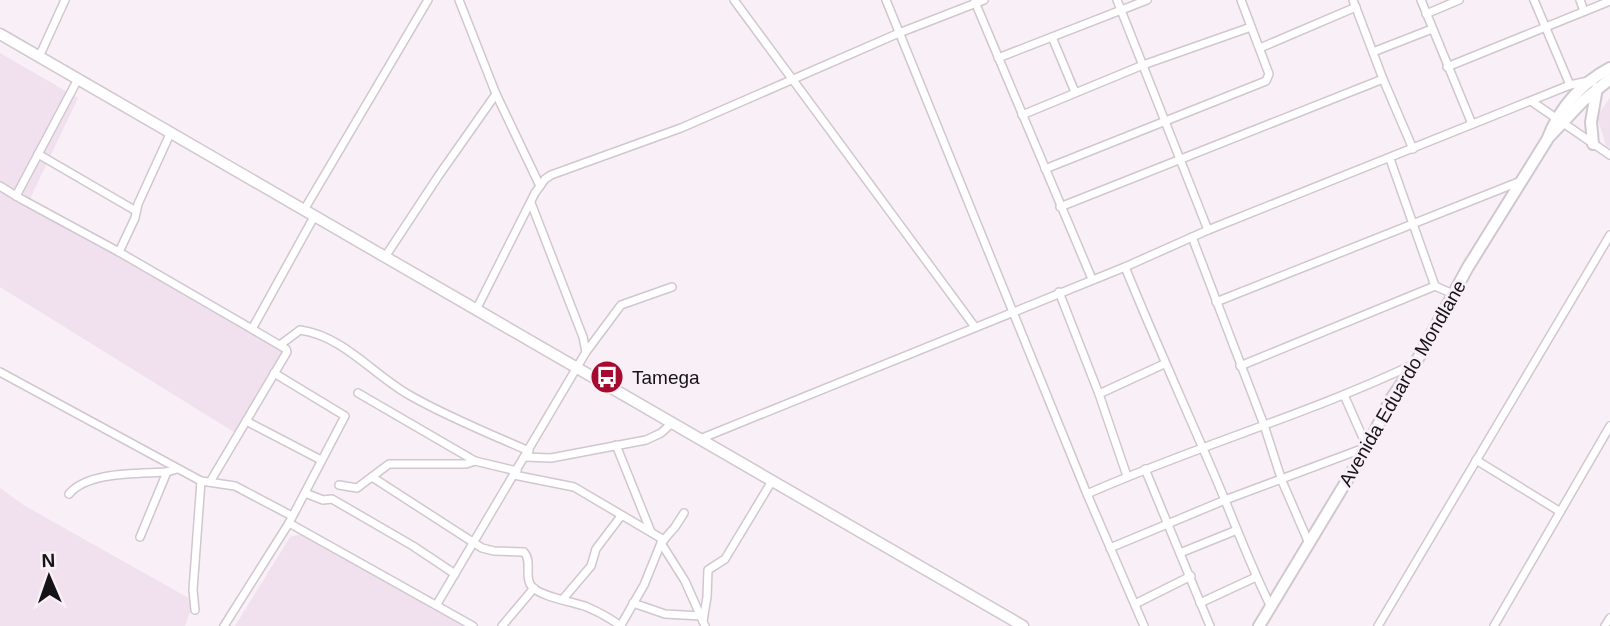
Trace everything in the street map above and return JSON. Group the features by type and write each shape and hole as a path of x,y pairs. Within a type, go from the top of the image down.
{"main road":[{"path":"0,34 1023,626"},
{"name":"Avenida Eduardo Mondlane","path":"1259,626 1546,140 1559,122 1610,68"},
{"name":"Avenida Eduardo Mondlane","path":"1594,84 1610,79"},
{"path":"1593,144 1591,122 1594,84"}],"street":[{"path":"39,57 65,0"},
{"path":"304,210 428,0"},
{"path":"459,0 496,94 540,186"},
{"path":"734,0 975,327"},
{"path":"886,0 1087,494 1144,626"},
{"path":"1117,0 1208,230"},
{"path":"998,58 1147,0"},
{"path":"1045,169 1266,81 1269,74 1241,0"},
{"path":"1421,0 1472,124"},
{"path":"1426,14 1459,0"},
{"path":"1534,0 1570,85"},
{"path":"1580,0 1584,12"},
{"path":"476,310 540,186 551,175 681,128 978,1 998,58 1092,279"},
{"path":"1447,67 1610,1"},
{"path":"1260,48 1354,3 1413,149"},
{"path":"1022,115 1143,65 1251,27"},
{"path":"1373,52 1432,29"},
{"path":"1052,37 1074,92"},
{"path":"16,196 78,79"},
{"path":"1060,207 1383,79"},
{"path":"700,439 1125,267 1208,230 1570,85 1594,84"},
{"path":"385,257 496,94"},
{"path":"1531,101 1610,155"},
{"path":"118,251 170,134"},
{"path":"38,153 136,211"},
{"path":"1390,159 1435,286"},
{"path":"1216,302 1522,180"},
{"path":"0,186 118,251 287,350 246,421 205,481 193,590 195,610"},
{"path":"531,203 583,337 586,352"},
{"path":"252,329 314,215"},
{"path":"1378,626 1610,235"},
{"path":"1192,237 1264,425 1282,481 1308,541"},
{"path":"1125,267 1164,364 1271,607"},
{"path":"1240,366 1435,286 1453,294"},
{"path":"437,604 586,352 621,305 672,287"},
{"path":"1059,292 1099,394 1127,476"},
{"path":"280,345 300,330 335,343 412,397 527,454 551,458 654,437 672,423"},
{"path":"1099,394 1164,364"},
{"path":"1087,494 1145,469 1344,395 1415,364"},
{"path":"0,372 177,468 205,481 235,486 372,570 473,626"},
{"path":"224,626 290,520 344,414 274,373"},
{"path":"358,393 475,461 574,486 651,532 662,541 685,581 703,621"},
{"path":"1110,548 1225,500 1282,481 1367,447 1344,395"},
{"path":"246,421 321,460"},
{"path":"1494,626 1610,426"},
{"path":"616,445 651,532"},
{"path":"1476,460 1559,511"},
{"path":"339,485 356,488 390,464 466,464 475,461"},
{"path":"69,494 76,486 97,479 167,472 177,468"},
{"path":"1145,469 1210,626"},
{"path":"140,537 167,472"},
{"path":"372,477 474,543 494,551 518,551 527,554 530,583 534,588 548,596 584,606 619,625 646,579 662,541 676,527 684,513"},
{"path":"703,621 708,570 725,559 772,481"},
{"path":"305,493 323,500 332,499 455,574"},
{"path":"563,598 591,566 596,549 621,516"},
{"path":"1180,553 1237,530"},
{"path":"1135,604 1191,576"},
{"path":"1200,603 1256,577"},
{"path":"502,626 534,588"},
{"path":"633,603 665,614 703,621"},
{"path":"1605,626 1610,618"}],"shaded area":[{"path":"0,53 78,98 27,205 289,352 242,437 0,287"},
{"path":"1610,98 1610,148 1606,146 1597,116"},
{"path":"0,488 25,506 194,601 185,626 0,626"},
{"path":"301,534 462,626 235,626 290,537"}],"place":[{"name":"Tamega","path":"607,377"}]}
